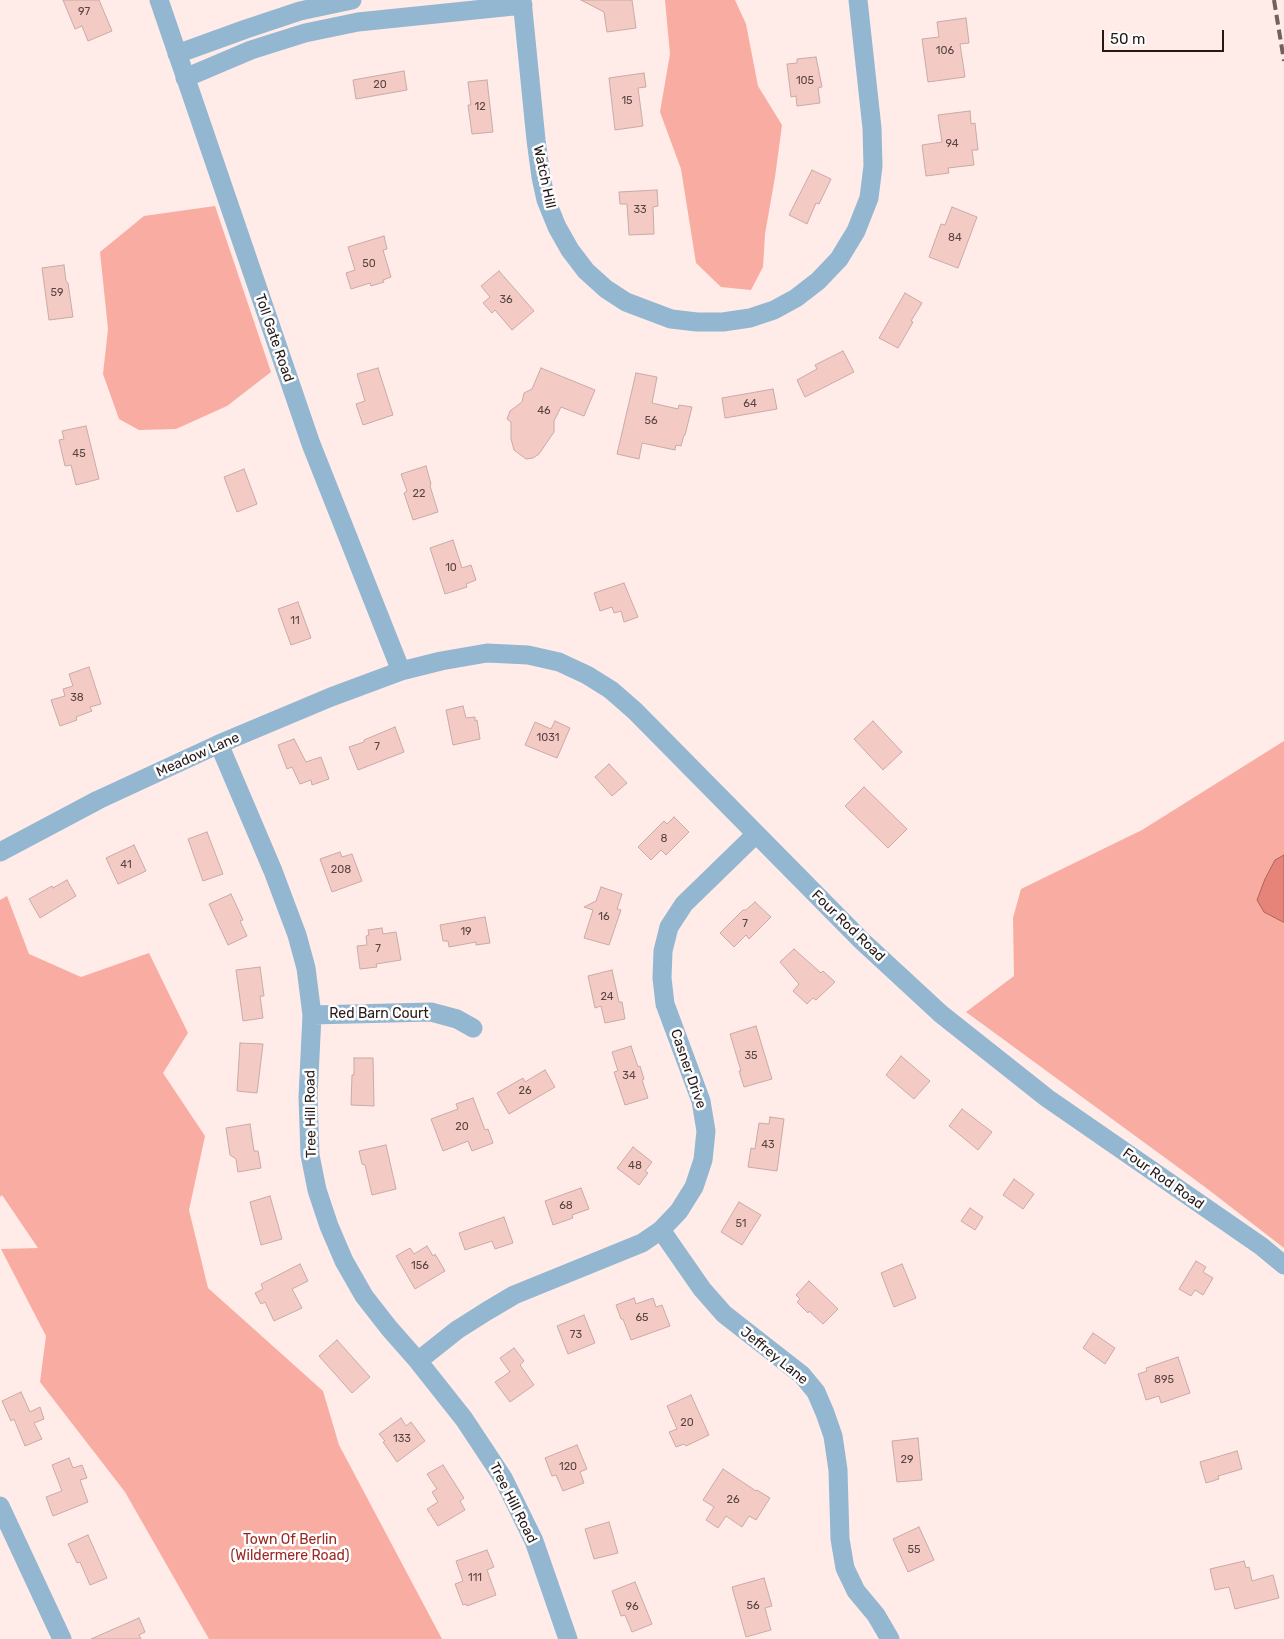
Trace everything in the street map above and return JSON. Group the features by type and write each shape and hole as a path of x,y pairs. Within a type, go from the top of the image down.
{"street":[{"name":"Toll Gate Road","path":"159,0 311,444 401,671"},
{"path":"177,54 300,11 352,0"},
{"name":"Watch Hill","path":"523,3 541,177 546,200 557,227 570,250 586,271 606,289 626,302 671,319 723,322 750,318 774,310 796,298 818,281 839,259 856,231 869,198 873,166 872,128 858,0"},
{"path":"185,78 252,50 306,33 411,8 523,3"},
{"path":"246,29 252,50"},
{"name":"Four Rod Road","path":"401,671 441,661 487,653 528,655 559,662 587,675 611,690 699,774 862,941 941,1014 1046,1098 1261,1246 1284,1265"},
{"name":"Meadow Lane","path":"0,852 98,800 219,744 331,697 401,671"},
{"name":"Tree Hill Road","path":"219,744 273,871 297,935 306,968 312,1015 308,1097 310,1155 317,1190 329,1226 344,1261 364,1296 464,1419 503,1478 534,1540 568,1639"},
{"name":"Casner Drive","path":"418,1361 457,1330 514,1295 610,1257 642,1242 661,1230 679,1211 694,1187 703,1160 706,1131 701,1101 665,1004 662,978 663,951 669,928 684,904 756,834"},
{"name":"Red Barn Court","path":"312,1015 431,1012 457,1019 473,1028"},
{"name":"Jeffrey Lane","path":"661,1230 702,1289 724,1314 802,1375 816,1392 833,1436 838,1470 840,1539 845,1568 856,1591 876,1616 890,1639"},
{"path":"1,1512 62,1639"}],"green space":[{"path":"665,0 735,0 746,24 758,86 782,125 765,234 763,267 751,290 721,287 696,263 681,169 660,112 670,54"},
{"path":"215,206 271,372 227,406 176,429 139,430 119,419 103,374 108,329 100,252 144,216"},
{"path":"1284,741 1284,1248 1205,1187 966,1012 1014,976 1013,918 1021,889 1142,830"},
{"name":"Town Of Berlin (Wildermere Road)","path":"7,896 29,954 81,977 149,953 188,1033 163,1073 205,1136 189,1210 208,1288 323,1391 339,1445 442,1639 209,1639 125,1492 40,1382 46,1336 1,1249 38,1248 2,1195 0,1197 0,900"}],"shaded area":[{"path":"1284,855 1283,922 1264,912 1257,900 1275,860"}],"building":[{"path":"63,0 99,0 112,31 88,41 82,26 75,29"},
{"path":"581,0 632,0 636,28 607,32 604,12"},
{"path":"966,18 969,43 960,44 965,77 928,82 922,39 939,37 937,22"},
{"path":"816,57 822,87 818,88 820,103 797,106 796,96 791,97 787,64 797,63 797,59"},
{"path":"404,71 407,90 356,99 353,80"},
{"path":"644,73 646,87 638,88 643,126 615,130 609,78"},
{"path":"487,80 493,132 472,134 468,105 471,105 468,82"},
{"path":"970,111 971,124 975,123 978,150 972,150 974,165 948,168 949,173 926,176 922,145 942,142 938,115"},
{"path":"812,170 831,179 819,204 816,203 807,224 789,215"},
{"path":"657,190 658,206 653,207 654,234 629,235 627,204 620,204 619,192"},
{"path":"952,207 977,217 958,268 929,257 941,224 945,225"},
{"path":"384,236 387,249 383,250 391,277 383,280 384,282 371,286 370,283 351,289 346,273 355,270 348,247"},
{"path":"64,265 73,317 49,320 42,268"},
{"path":"499,271 534,311 512,330 495,310 492,313 483,303 490,297 481,286"},
{"path":"905,293 922,303 898,348 879,338"},
{"path":"843,351 854,372 805,397 797,380 817,369 815,365"},
{"path":"378,368 393,415 363,425 356,404 365,401 357,374"},
{"path":"541,368 595,390 584,416 561,407 554,421 554,432 539,454 533,458 526,459 514,450 511,439 511,422 507,419 510,411 522,402 524,393 532,389"},
{"path":"636,373 657,377 652,403 678,409 679,405 692,407 681,446 676,445 675,450 642,443 639,459 617,454"},
{"path":"773,389 777,409 725,418 722,398"},
{"path":"86,426 99,479 76,485 71,465 65,466 59,440 64,439 62,431"},
{"path":"426,466 438,512 413,520 404,493 407,491 401,474"},
{"path":"244,469 257,504 237,512 224,477"},
{"path":"453,540 462,568 471,565 476,580 466,584 467,587 445,594 430,548"},
{"path":"624,583 638,617 624,622 621,611 614,613 612,607 600,611 594,593"},
{"path":"298,602 311,638 291,645 278,609"},
{"path":"89,667 101,704 90,707 92,711 76,717 77,720 60,726 51,700 65,696 63,689 73,686 69,674"},
{"path":"463,706 466,718 475,717 475,721 477,720 480,739 453,745 446,710"},
{"path":"555,721 570,728 557,758 525,745 535,722 551,729"},
{"path":"873,721 902,752 883,770 854,739"},
{"path":"395,727 404,752 358,770 349,747"},
{"path":"294,739 306,762 321,757 329,779 312,785 311,780 300,784 292,767 287,769 278,745"},
{"path":"609,764 627,783 612,796 595,777"},
{"path":"864,787 907,829 888,848 845,806"},
{"path":"674,817 689,832 666,855 661,850 651,860 638,847 664,821 667,824"},
{"path":"207,832 223,874 203,881 188,839"},
{"path":"134,845 146,871 118,884 106,858"},
{"path":"340,852 342,857 352,854 362,881 332,892 320,859"},
{"path":"67,880 76,896 40,918 29,899"},
{"path":"601,887 622,894 617,909 621,910 609,945 584,938 593,910 584,907 596,901"},
{"path":"231,894 243,920 240,921 247,936 228,945 209,904"},
{"path":"755,902 771,917 749,939 746,935 734,947 720,933 743,910 746,910"},
{"path":"485,917 490,943 476,945 476,942 449,947 448,941 443,941 440,925"},
{"path":"382,928 383,934 396,932 401,960 376,964 377,967 360,969 357,946 367,945 366,936 369,935 368,930"},
{"path":"794,949 821,973 823,971 835,982 816,1000 813,998 807,1004 793,991 799,984 780,962"},
{"path":"260,967 264,996 260,996 263,1018 243,1021 236,970"},
{"path":"612,970 625,1019 605,1023 601,1006 595,1008 588,976"},
{"path":"756,1026 772,1079 744,1087 730,1034"},
{"path":"240,1043 263,1044 257,1093 237,1091"},
{"path":"631,1046 638,1067 640,1066 648,1098 625,1105 614,1072 618,1071 612,1052"},
{"path":"901,1056 930,1081 914,1099 886,1075"},
{"path":"354,1058 373,1058 374,1106 351,1105"},
{"path":"545,1070 555,1087 509,1114 497,1093 523,1078 525,1082"},
{"path":"473,1098 485,1130 488,1129 493,1143 472,1151 468,1141 443,1151 431,1119 458,1109 456,1104"},
{"path":"962,1109 992,1132 978,1150 949,1126"},
{"path":"770,1117 784,1119 777,1171 748,1167 751,1148 755,1149 759,1123 769,1124"},
{"path":"250,1124 254,1151 258,1151 261,1168 238,1172 236,1159 230,1155 226,1128"},
{"path":"386,1145 396,1189 372,1195 365,1165 362,1164 359,1151"},
{"path":"633,1147 652,1162 645,1171 648,1173 639,1185 617,1168"},
{"path":"1014,1179 1034,1194 1023,1209 1003,1195"},
{"path":"581,1188 589,1209 572,1215 573,1218 553,1225 545,1201"},
{"path":"270,1196 282,1239 261,1245 250,1202"},
{"path":"739,1202 761,1215 742,1245 721,1232"},
{"path":"970,1208 983,1217 975,1230 961,1221"},
{"path":"504,1217 513,1243 495,1249 492,1241 465,1250 459,1233"},
{"path":"427,1246 433,1256 435,1254 445,1271 415,1289 396,1256 410,1248 414,1254"},
{"path":"1196,1261 1206,1267 1203,1272 1213,1278 1203,1295 1195,1290 1191,1296 1179,1289"},
{"path":"300,1264 308,1281 292,1289 302,1308 274,1321 265,1302 261,1304 255,1293 263,1289 261,1284"},
{"path":"902,1264 916,1298 894,1307 881,1273"},
{"path":"809,1281 838,1309 823,1324 797,1302 800,1299 796,1295"},
{"path":"634,1298 636,1304 653,1298 656,1307 662,1305 670,1326 631,1340 616,1305"},
{"path":"584,1315 595,1343 568,1354 557,1326"},
{"path":"1093,1333 1115,1348 1105,1364 1083,1348"},
{"path":"337,1340 370,1377 352,1393 319,1356"},
{"path":"514,1348 524,1361 520,1365 534,1385 510,1402 495,1382 510,1372 500,1358"},
{"path":"1178,1357 1190,1393 1161,1403 1159,1396 1146,1400 1138,1374 1147,1371 1146,1368"},
{"path":"21,1392 30,1412 40,1407 44,1419 34,1423 42,1439 25,1446 14,1419 11,1421 2,1401"},
{"path":"691,1395 709,1435 686,1446 684,1444 676,1447 669,1432 677,1429 667,1406"},
{"path":"401,1418 406,1426 411,1422 425,1441 397,1462 379,1434"},
{"path":"918,1438 922,1480 897,1482 892,1441"},
{"path":"577,1445 587,1469 580,1472 584,1483 563,1491 556,1475 552,1476 545,1458"},
{"path":"1237,1451 1242,1469 1218,1476 1219,1479 1206,1483 1200,1462"},
{"path":"69,1458 73,1468 82,1465 87,1478 80,1480 88,1502 53,1516 46,1497 62,1491 52,1465"},
{"path":"443,1465 464,1498 460,1501 465,1510 438,1526 427,1509 438,1502 432,1492 437,1489 427,1474"},
{"path":"723,1469 770,1498 756,1520 749,1516 742,1527 726,1516 718,1528 706,1520 714,1507 703,1500"},
{"path":"609,1522 618,1553 594,1559 585,1529"},
{"path":"919,1527 934,1560 908,1572 893,1539"},
{"path":"88,1535 107,1578 90,1585 80,1562 77,1563 68,1544"},
{"path":"487,1550 494,1567 487,1570 496,1595 467,1606 466,1604 463,1605 455,1584 463,1581 456,1561"},
{"path":"1244,1561 1246,1568 1249,1567 1252,1581 1273,1575 1279,1598 1235,1609 1229,1587 1215,1590 1210,1569"},
{"path":"764,1578 772,1606 765,1608 771,1630 746,1637 732,1587"},
{"path":"635,1582 652,1624 632,1632 625,1615 621,1616 612,1591"},
{"path":"139,1618 145,1632 139,1635 141,1639 91,1639"}],"railway":[{"path":"1274,0 1284,61"}]}
